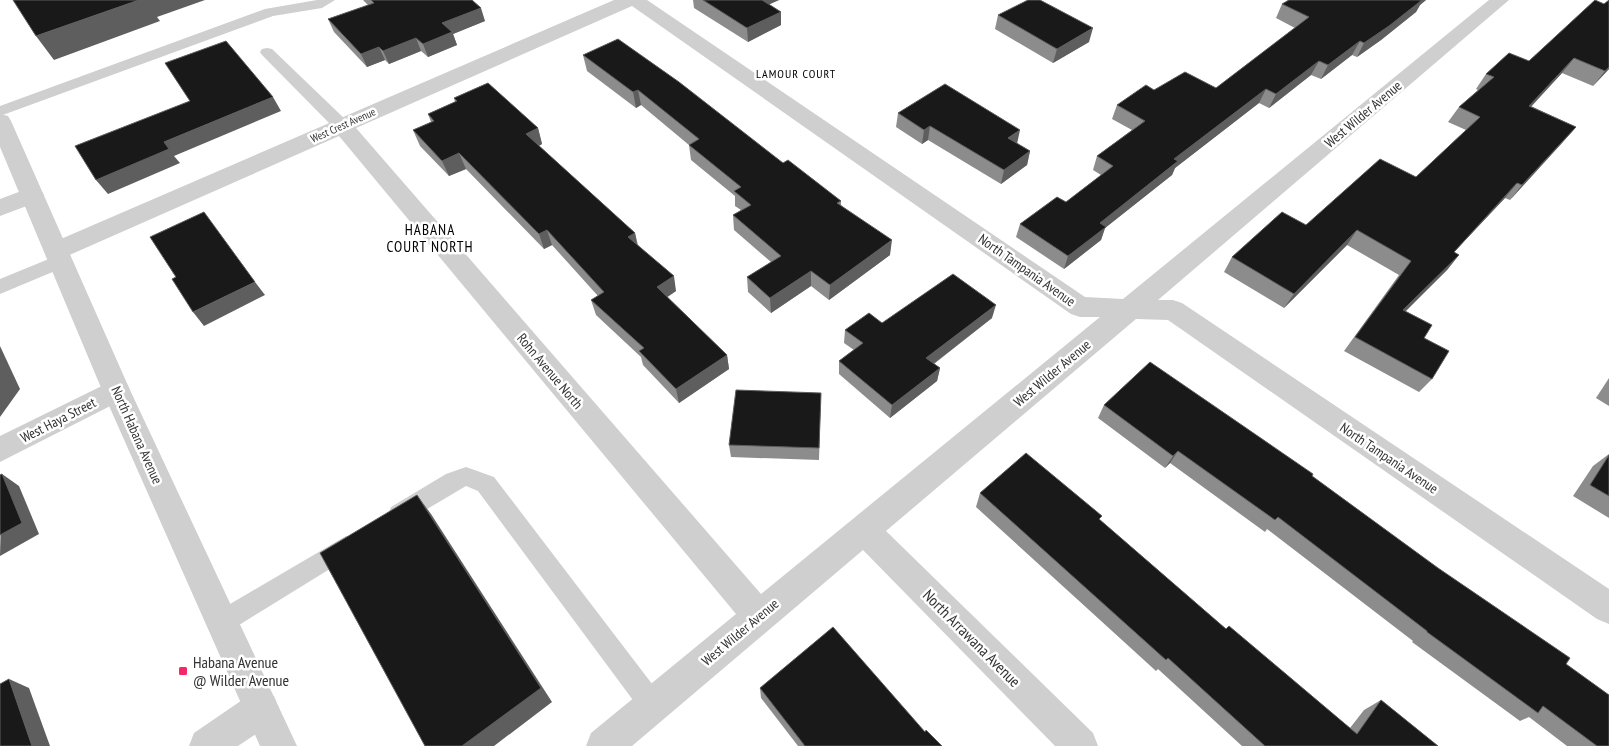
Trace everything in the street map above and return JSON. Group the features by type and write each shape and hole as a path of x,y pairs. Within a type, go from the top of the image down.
{"street":[{"name":"West Crest Avenue","path":"58,256 342,126 630,0"},
{"name":"North Tampania Avenue","path":"635,0 1080,307 1173,310 1609,608"},
{"name":"West Wilder Avenue","path":"613,743 653,706 759,616 1500,0"},
{"name":"North Habana Avenue","path":"0,121 116,390 279,746"},
{"name":"Rohn Avenue North","path":"342,126 759,616"},
{"path":"0,208 32,195"},
{"name":"West Haya Street","path":"0,450 116,390"},
{"name":"North Arrawana Avenue","path":"864,530 1080,746"},
{"path":"207,746 261,709"}],"lane":[{"path":"0,111 270,12 317,4 328,0"},
{"path":"267,52 342,126"},
{"path":"0,287 58,256"},
{"path":"222,622 454,481 466,476 486,484 653,706"}],"building":[{"path":"13,0 139,0 36,36"},
{"path":"371,0 472,0 481,8 442,23 452,32 423,44 416,38 383,51 379,47 361,54 328,19 374,3"},
{"path":"703,0 762,0 781,12 747,28"},
{"path":"1028,0 1040,0 1093,28 1057,49 998,15"},
{"path":"1289,0 1422,0 1389,26 1364,43 1360,41 1328,65 1319,61 1276,94 1266,89 1174,159 1178,161 1100,223 1106,227 1068,256 1020,224 1057,197 1066,202 1113,166 1097,156 1145,121 1117,105 1146,85 1154,90 1185,72 1216,88 1309,17 1282,4"},
{"path":"1595,0 1604,4 1609,0 1609,67 1605,71 1574,58 1529,106 1576,127 1522,185 1517,183 1454,252 1459,255 1403,310 1432,325 1424,338 1449,351 1432,379 1355,337 1411,261 1357,230 1294,294 1232,257 1282,212 1306,225 1380,159 1416,177 1480,117 1459,107 1494,77 1486,74 1509,53 1529,61"},
{"path":"618,39 679,82 783,163 788,160 841,201 837,203 892,240 830,285 811,271 770,298 747,277 781,256 733,215 751,205 734,191 741,187 689,145 699,139 638,90 633,92 583,55"},
{"path":"226,41 273,97 164,142 169,149 96,180 75,146 190,101 165,63"},
{"path":"488,83 538,128 526,134 635,233 628,237 674,276 657,287 727,355 676,389 639,351 644,348 591,300 604,292 547,230 539,234 459,153 442,161 413,130 434,121 428,114 457,101 454,98"},
{"path":"945,84 1020,130 1008,138 1030,151 1004,170 930,126 924,130 898,113"},
{"path":"204,212 255,282 193,312 172,279 176,277 150,237"},
{"path":"953,274 996,305 926,358 940,368 892,405 839,361 863,343 845,330 869,313 882,323"},
{"path":"1150,362 1313,474 1312,476 1438,568 1570,658 1566,664 1609,695 1609,746 1597,746 1543,706 1538,713 1427,632 1278,517 1275,520 1178,451 1173,456 1104,405"},
{"path":"736,390 821,393 819,448 729,445"},
{"path":"1026,453 1102,516 1099,519 1226,629 1229,626 1357,734 1381,700 1438,746 1265,746 980,493"},
{"path":"1609,455 1609,496 1590,485"},
{"path":"2,474 22,523 0,535 0,475"},
{"path":"417,495 541,688 462,746 425,746 320,553"},
{"path":"833,627 925,732 926,730 942,746 805,746 760,688"},
{"path":"9,679 32,746 0,746 0,684"}],"place":[{"name":"Habana Avenue @ Wilder Avenue","path":"183,671"}],"district":[{"name":"LAMOUR COURT","path":"796,74"},
{"name":"HABANA COURT NORTH","path":"430,238"}]}
